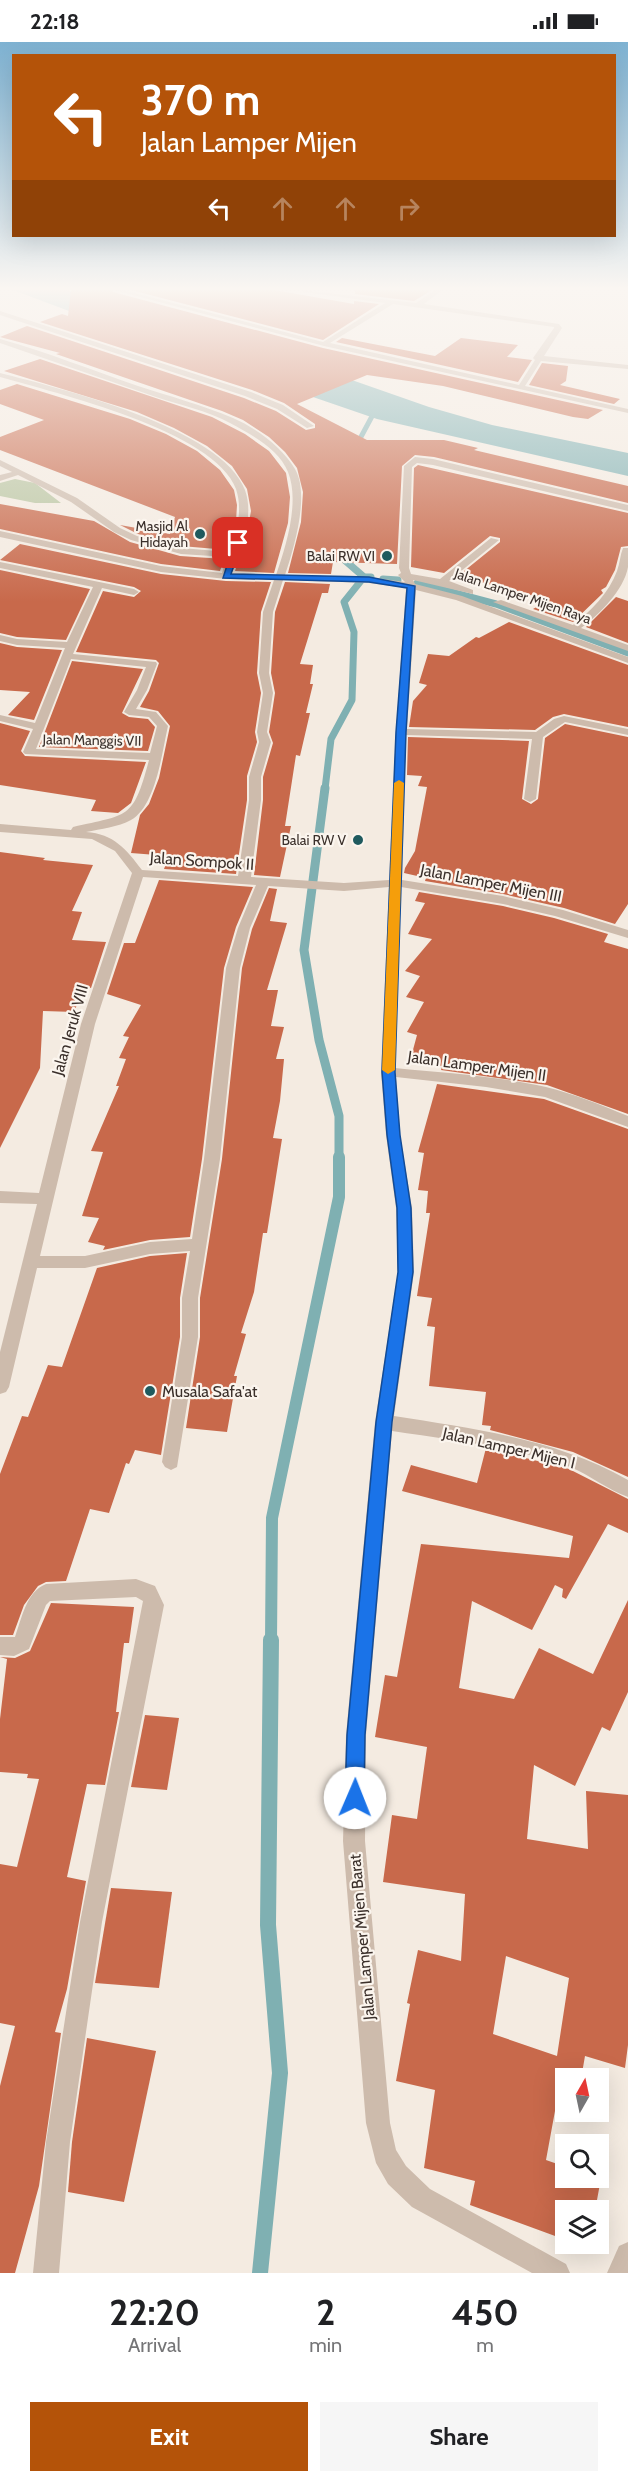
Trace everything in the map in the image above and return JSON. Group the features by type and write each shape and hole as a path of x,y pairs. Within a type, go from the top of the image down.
{"street":[{"path":"61,394 153,423 207,449 226,467 240,486 245,524 226,576"},
{"path":"155,394 231,420 275,448 292,471 297,494 291,544 268,612 264,673 268,693 262,732 265,742 255,777 255,800 244,880"},
{"path":"248,394 280,407 310,426"},
{"path":"553,394 628,411"},
{"name":"Jalan Lamper Mijen Barat","path":"557,2273 421,2198 398,2175 385,2154 378,2123 354,1841 356,1735 384,1422 405,1272 404,1208 393,1135 388,1072 401,732 410,581 404,568 408,466 415,460 433,462 628,508"},
{"path":"0,463 74,500 117,530 134,538 181,551 233,555"},
{"path":"0,478 21,472"},
{"path":"0,534 161,569 226,576 410,581 628,660"},
{"path":"442,582 494,540"},
{"path":"575,628 592,617 618,582 628,562 627,550"},
{"path":"0,565 134,592"},
{"name":"Jalan Lamper Mijen Raya","path":"410,581 442,582 628,648"},
{"path":"39,727 66,649 99,585"},
{"path":"0,638 152,664 142,690 129,712 152,714 163,726 155,757"},
{"name":"Jalan Manggis VII","path":"0,718 39,727 29,752 155,757 145,798 131,817 121,821 59,832"},
{"path":"401,732 480,731 538,735 564,719 628,732"},
{"path":"530,799 538,735"},
{"name":"Jalan Sompok II","path":"0,828 95,836 119,848 138,873 344,887"},
{"name":"Jalan Jeruk VIII","path":"0,1387 88,1024 138,873"},
{"path":"171,1462 190,1336 190,1298 212,1159 233,968 244,928 263,882"},
{"name":"Jalan Lamper Mijen III","path":"344,887 397,882 537,908 628,934"},
{"name":"Jalan Lamper Mijen II","path":"388,1072 487,1082 547,1093 628,1122"},
{"path":"0,1197 46,1199"},
{"path":"30,1262 85,1262 150,1248 199,1244"},
{"name":"Jalan Lamper Mijen I","path":"384,1422 540,1452 580,1464 628,1489"},
{"path":"0,1646 14,1647 22,1643 39,1599 51,1591 136,1588 147,1590 153,1596 154,1605 89,1933 58,2142 46,2273"},
{"path":"620,2273 628,2255"}],"green space":[{"path":"15,479 35,483 61,503 35,503 0,496 0,483"}],"water":[{"path":"304,394 392,394 492,425 628,453 628,476 377,419"}],"building":[{"path":"0,394 50,394 130,419 166,434 197,451 220,470 234,490 237,505 236,521 228,550 181,546 138,534 120,525 170,534 175,517 0,450 0,437 44,420 0,404"},
{"path":"79,394 144,394 212,417 245,434 269,451 286,473 290,497 288,523 274,573 235,571 247,533 251,511 247,489 232,466 207,446 137,412"},
{"path":"173,394 232,394 276,411 306,430 315,428 315,424 284,403 262,394 321,394 297,404 367,440 444,440 478,448 474,450 628,486 628,503 434,457 415,455 402,466 397,564 333,562 331,574 288,573 301,522 303,492 297,468 285,452 269,437 243,420"},
{"path":"477,394 531,394 603,410 588,419"},
{"path":"570,394 599,394 620,399 614,404"},
{"path":"418,465 628,513 628,546 621,547 615,570 606,587 601,590 603,593 573,622 533,609 549,600 458,576 500,542 500,538 490,536 444,573 411,567 414,468"},
{"path":"0,504 94,521 130,542 180,556 224,559 220,571 161,564 0,529"},
{"path":"20,544 161,574 226,581 271,582 261,612 257,673 261,693 255,732 257,742 247,776 247,800 236,874 164,869 169,856 131,853 140,815 149,804 159,778 170,726 158,711 140,707 149,691 159,663 156,660 76,652 103,591 134,597 141,591 134,587 0,560"},
{"path":"0,570 90,589 66,640 17,637 0,633"},
{"path":"285,582 330,584 328,593 322,593 300,664 313,665 310,684 313,684 306,713 310,713 300,756 296,755 285,826 291,826 280,877 254,875 263,800 263,777 273,743 269,732 275,693 271,673 275,612"},
{"path":"616,597 628,601 628,643 586,627"},
{"path":"509,622 628,665 628,727 564,714 553,717 535,730 409,727 413,701 427,685 419,683 428,654 449,656 476,637 479,638"},
{"path":"0,643 17,647 62,650 34,720 8,715 30,692 0,690"},
{"path":"72,661 143,669 122,713 129,717 148,719 155,727 148,751 39,747"},
{"path":"0,723 30,731 21,751 25,756 146,762 131,803 118,813 91,811 96,800 0,785"},
{"path":"565,724 628,737 628,904 615,924 564,908 503,894 425,881 426,878 404,873 415,851 427,787 418,786 422,776 407,775 408,737 529,741 522,799 531,804 538,799 545,738"},
{"path":"0,852 45,858 43,860 93,865 72,911 82,912 72,940 106,942 91,988 81,985 75,1012 43,1011 40,1068 0,1148"},
{"path":"159,880 253,887 236,927 224,968 202,1159 190,1237 150,1240 103,1250 105,1246 88,1242 99,1218 82,1216 103,1152 91,1151 119,1086 116,1086 126,1059 119,1058 129,1037 123,1036 141,1005 107,994 124,943 135,943"},
{"path":"269,888 277,889 270,921 287,923 267,990 278,990 271,1026 284,1027 276,1059 284,1059 280,1101 273,1138 282,1139 267,1233 263,1233 254,1292 241,1333 246,1334 234,1376 237,1376 227,1432 186,1428 200,1337 200,1298 222,1159 242,968 252,929"},
{"path":"419,892 503,906 554,918 608,934 604,942 628,949 628,1114 547,1085 441,1070 442,1066 410,1061 417,1035 407,1032 424,1002 406,997 420,976 405,971 432,939 408,934 425,903 415,901"},
{"path":"437,1084 544,1099 628,1129 628,1477 573,1452 490,1430 491,1426 482,1425 486,1392 429,1386 435,1327 427,1326 432,1298 417,1296 430,1213 426,1213 428,1191 418,1190 424,1153 418,1152"},
{"path":"187,1253 180,1298 180,1337 161,1455 135,1450 129,1464 126,1463 109,1513 90,1509 66,1581 46,1582 38,1586 24,1605 13,1635 0,1635 0,1474 22,1416 28,1417 48,1365 62,1367 97,1268 150,1256"},
{"path":"486,1448 569,1469 628,1499 628,1533 608,1524 566,1599 562,1597 563,1589 555,1585 532,1630 472,1601 459,1688 514,1699 539,1648 593,1674 628,1600 628,1692 610,1731 602,1727 575,1786 534,1765 527,1839 588,1849 586,1791 628,1795 628,2045 625,2068 585,2056 583,2068 555,2068 555,2111 546,2160 555,2163 555,2188 599,2188 597,2200 555,2200 555,2236 470,2205 475,2181 424,2168 435,2090 396,2081 410,2004 407,2003 418,1950 461,1961 465,1894 383,1882 392,1815 417,1819 427,1747 375,1737 385,1675 397,1677 421,1544 569,1558 573,1536 402,1491 411,1465 477,1483","holes":["506,1956 569,1978 557,2056 493,2034"]},
{"path":"51,1603 134,1607 129,1643 124,1643 116,1712 119,1712 105,1785 87,1784 67,1877 86,1881 67,1989 55,2032 61,2033 39,2186 15,2273 0,2273 0,2086 15,2026 0,2023 0,1864 17,1867 39,1779 27,1778 28,1774 0,1772 0,1719 7,1659 0,1657 15,1658 30,1651"},
{"path":"145,1715 179,1718 167,1790 131,1787"},
{"path":"111,1888 172,1892 159,1988 95,1983"},
{"path":"87,2038 156,2051 124,2202 68,2192 72,2142"}],"waterway":[{"path":"355,448 377,407"},
{"path":"342,552 341,557 364,577"},
{"path":"325,789 331,739 352,700 354,632 344,602 364,577"},
{"path":"364,577 371,577"},
{"path":"383,579 398,580"},
{"path":"417,583 496,604 628,653"},
{"path":"271,1642 272,1518 339,1197 339,1116 319,1040 304,950 325,788"},
{"path":"260,2273 280,2073 268,1925 271,1640"}],"slow traffic":[{"path":"388,1070 399,783"}],"place":[{"name":"Masjid Al Hidayah","path":"200,534"},
{"name":"Balai RW VI","path":"387,556"},
{"name":"Balai RW V","path":"358,840"},
{"name":"Musala Safa'at","path":"150,1391"}],"route":[{"path":"238,543 226,576 369,580 411,586 401,732 388,1072 393,1135 404,1208 405,1272 384,1422 356,1735 355,1798"}]}
